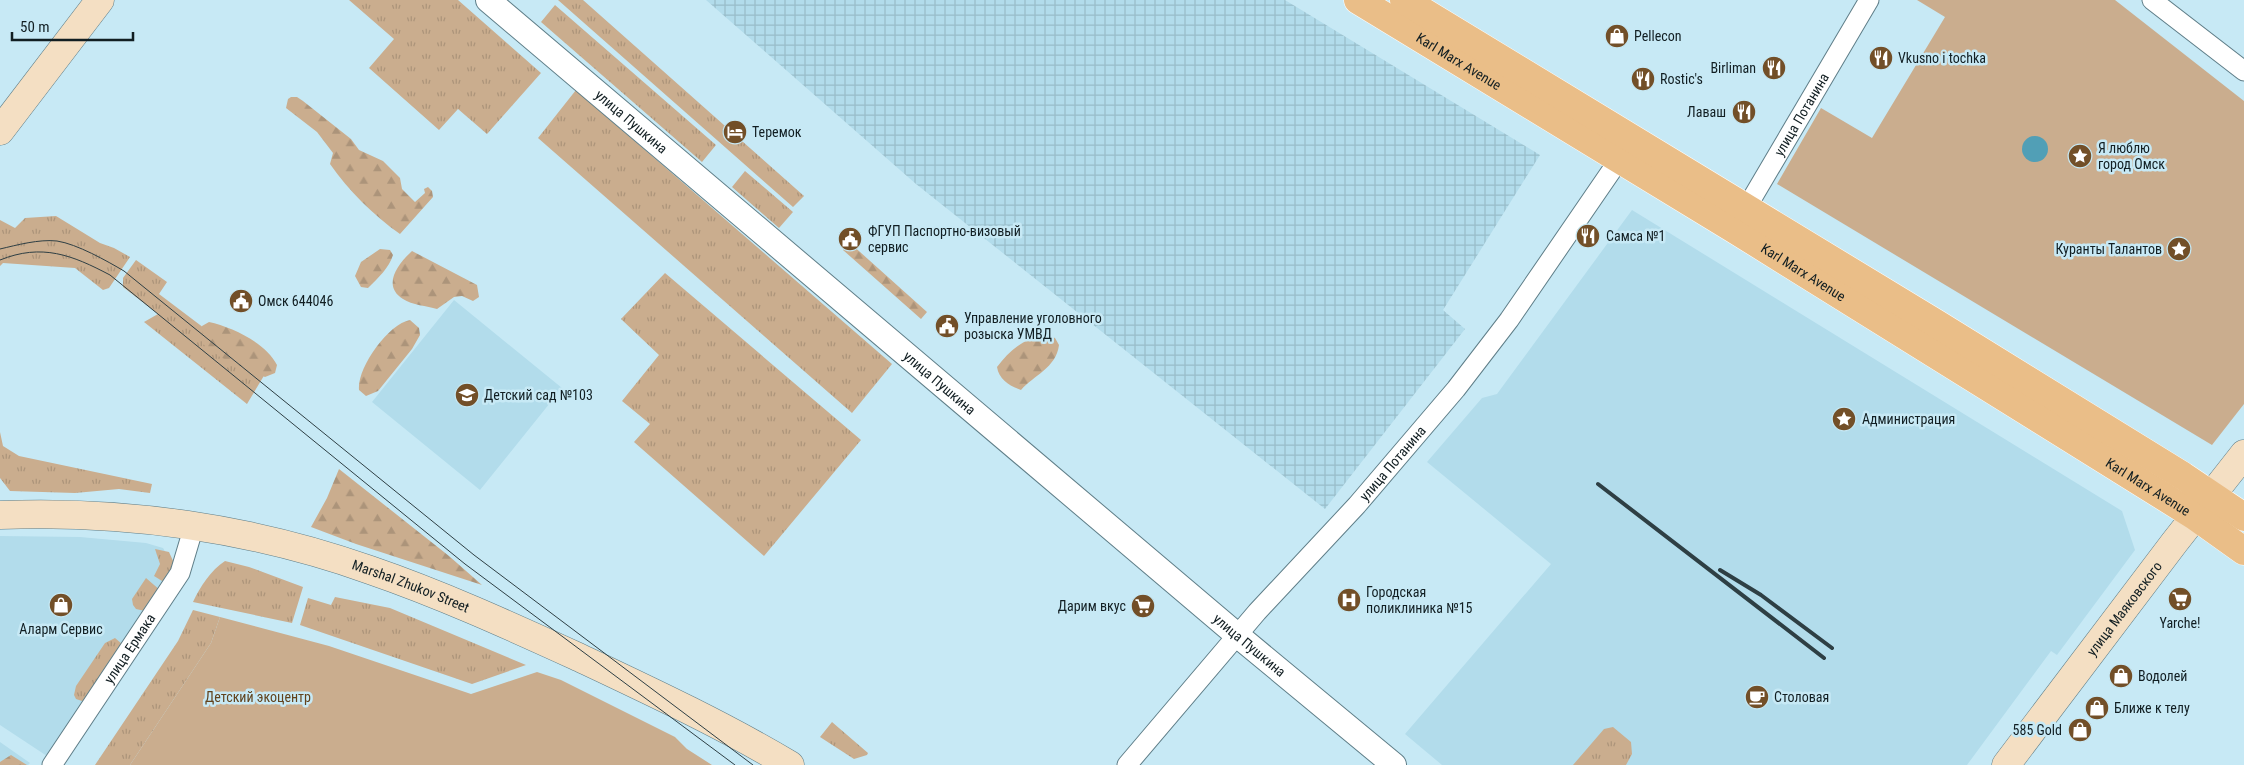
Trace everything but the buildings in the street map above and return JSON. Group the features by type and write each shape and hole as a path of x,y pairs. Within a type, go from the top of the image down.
{"main road":[{"path":"0,131 100,0"},
{"name":"Karl Marx Avenue","path":"1358,0 1626,149 2212,495 2244,517"},
{"name":"Karl Marx Avenue","path":"1404,0 1626,149"},
{"name":"Karl Marx Avenue","path":"1740,218 2195,516 2244,551"},
{"name":"улица Маяковского","path":"2006,765 2244,454"},
{"name":"Marshal Zhukov Street","path":"0,515 78,515 309,551 368,569 440,596 646,689 790,765"},
{"name":"Marshal Zhukov Street","path":"0,531 80,530 130,534 192,534 304,568 362,586 434,613 583,677 640,704 754,765"}],"street":[{"name":"улица Пушкина","path":"488,0 1237,635 1394,765"},
{"name":"улица Потанина","path":"1740,218 1869,0"},
{"path":"2152,0 2244,71"},
{"name":"улица Потанина","path":"1127,765 1237,635 1357,505 1456,389 1509,320 1626,149"},
{"name":"улица Ермака","path":"52,765 167,595 180,573 192,534"}],"shaded area":[{"path":"706,0 1285,0 1540,155 1443,310 1465,329 1325,509 916,184"},
{"path":"2035,136 2044,140 2048,149 2044,158 2035,162 2026,158 2022,149 2026,140"},
{"path":"1632,210 2122,511 2135,550 2057,655 2051,651 1967,765 1442,765 1405,734 1551,564 1427,462 1482,398 1497,394"},
{"name":"Детский сад №103","path":"454,300 562,388 480,490 372,402"},
{"path":"0,536 80,537 146,543 163,548 173,565 168,579 53,760 0,725"},
{"path":"0,742 30,763 28,765 0,765"}],"green space":[{"path":"349,0 458,0 541,73 487,134 458,109 439,130 369,68 394,39"},
{"path":"558,0 583,0 804,196 793,207"},
{"path":"1917,0 2115,0 2244,101 2244,404 2212,445 1777,184 1821,108 1872,138 1945,17"},
{"path":"555,5 716,145 702,162 541,22"},
{"path":"576,90 892,364 852,413 538,138"},
{"path":"297,97 303,101 351,139 359,150 383,161 400,178 402,189 415,202 425,193 424,189 428,187 432,191 433,197 400,234 371,211 337,174 330,164 333,153 317,132 286,108 288,99"},
{"path":"745,171 793,212 779,228 732,187"},
{"path":"56,216 100,243 130,257 109,288 103,290 75,268 3,263 0,266 0,220 15,228 25,218"},
{"path":"850,243 927,312 921,319 843,250"},
{"path":"380,249 390,250 393,255 389,264 368,288 361,287 355,276 361,262"},
{"path":"412,251 477,285 479,297 473,301 462,296 454,297 437,309 403,299 393,287 394,274"},
{"path":"136,260 167,282 159,294 265,374 247,404 144,322 158,314 123,287 123,278"},
{"path":"665,273 861,440 764,556 634,442 650,424 622,401 659,355 621,319"},
{"path":"410,320 419,328 420,335 412,349 378,391 366,396 359,390 363,370 368,359 392,330 401,323"},
{"path":"209,322 238,332 257,343 272,357 277,365 275,373 265,377 220,357 203,344 202,326"},
{"path":"1047,335 1055,338 1059,345 1054,360 1044,370 1021,390 1013,387 1000,376 997,367 1013,350 1032,338"},
{"path":"0,432 3,446 19,456 152,484 150,493 119,489 75,493 10,491 0,478"},
{"path":"339,469 449,556 482,585 356,544 311,527 327,498"},
{"path":"155,549 169,552 174,563 167,584 154,576 160,564"},
{"path":"225,561 249,567 303,587 292,623 193,602 206,579"},
{"path":"146,578 161,591 145,611 136,609 132,599"},
{"path":"335,597 390,608 526,665 472,684 300,625 308,598 331,605"},
{"path":"193,610 220,617 211,643 130,765 95,765 178,641"},
{"name":"Детский экоцентр","path":"220,617 329,646 471,694 537,672 561,680 675,737 687,749 712,765 130,765 211,643"},
{"path":"115,638 122,644 85,702 76,699 74,695 76,686 105,643"},
{"path":"832,722 868,753 867,755 854,759 820,737"},
{"path":"1613,727 1631,742 1632,754 1626,765 1573,765 1604,729"},
{"path":"11,755 27,765 0,765 0,762"}],"tram line":[{"path":"0,249 21,244 57,241 83,249 124,271 474,555 753,765"},
{"path":"0,260 30,252 43,252 70,257 110,275 465,564 735,765"}],"railway":[{"path":"1598,484 1824,658"},
{"path":"1720,570 1761,595 1832,648"}],"place":[{"name":"Pellecon","path":"1617,36"},
{"name":"Vkusno i tochka","path":"1881,58"},
{"name":"Birliman","path":"1774,68"},
{"name":"Rostic's","path":"1643,79"},
{"name":"Лаваш","path":"1744,112"},
{"name":"Теремок","path":"735,132"},
{"name":"Я люблю город Омск","path":"2080,156"},
{"name":"Самса №1","path":"1588,236"},
{"name":"ФГУП Паспортно-визовый сервис","path":"850,239"},
{"name":"Куранты Талантов","path":"2179,249"},
{"name":"Омск 644046","path":"241,301"},
{"name":"Управление уголовного розыска УМВД","path":"947,326"},
{"name":"Детский сад №103","path":"467,395"},
{"name":"Администрация","path":"1844,419"},
{"name":"Yarche!","path":"2180,599"},
{"name":"Городская поликлиника №15","path":"1349,600"},
{"name":"Аларм Сервис","path":"61,605"},
{"name":"Дарим вкус","path":"1143,606"},
{"name":"Водолей","path":"2121,676"},
{"name":"Столовая","path":"1757,697"},
{"name":"Ближе к телу","path":"2097,708"},
{"name":"585 Gold","path":"2080,730"}]}
